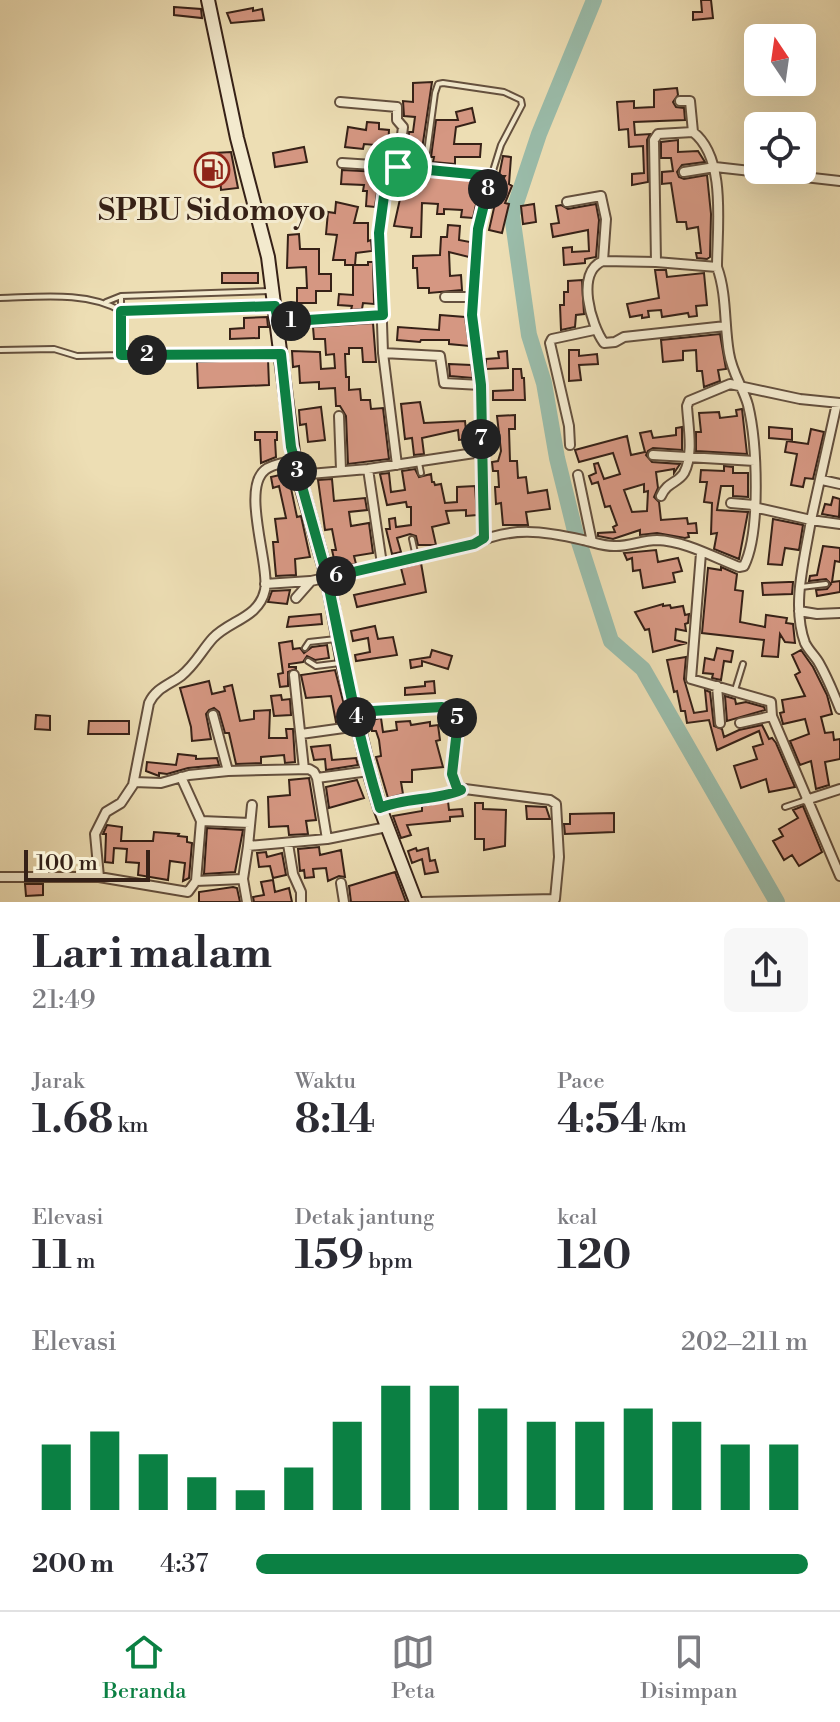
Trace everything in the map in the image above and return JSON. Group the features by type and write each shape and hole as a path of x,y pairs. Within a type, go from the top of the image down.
{"main road":[{"path":"208,0 237,138 268,257 294,460 327,578 343,663 369,771 387,827 419,902"}],"street":[{"path":"680,101 690,101 693,132"},
{"path":"340,102 397,107 397,120 403,127 398,167"},
{"path":"265,584 327,578 510,533 541,532 615,547 656,540 686,545 739,567 744,566 754,506 755,461 747,403 732,371 722,279 717,267 715,167 701,139 693,132 663,133 655,137 656,262"},
{"path":"342,163 491,176 478,229 472,315 481,385 484,538"},
{"path":"388,166 379,233 383,353 397,465"},
{"path":"684,172 715,167 840,181"},
{"path":"567,202 601,196 606,219 603,261"},
{"path":"717,267 603,261 594,265 589,273 588,300 594,330 604,343 624,337 726,326"},
{"path":"445,297 473,297"},
{"path":"278,322 383,315"},
{"path":"570,445 569,426 550,343 552,339 594,330"},
{"path":"383,353 440,356 444,383 481,385"},
{"path":"661,496 668,484 682,475 688,457 687,404 730,384 800,399 839,403 811,520 799,611 807,648 819,663 840,709"},
{"path":"339,416 341,470"},
{"path":"298,475 368,469 481,452"},
{"path":"653,455 755,461"},
{"path":"99,877 95,834 106,812 121,803 134,782 153,694 181,676 220,632 251,614 260,604 265,584 256,518 259,482 262,472 268,467 294,460"},
{"path":"368,469 382,564"},
{"path":"578,475 592,542"},
{"path":"822,480 840,484"},
{"path":"731,503 840,524"},
{"path":"701,553 693,681 769,700 772,716 840,876"},
{"path":"296,598 311,581"},
{"path":"799,611 840,613"},
{"path":"294,675 304,769"},
{"path":"717,686 720,723"},
{"path":"355,712 442,707 452,711 458,721 452,774 457,788 461,790"},
{"path":"213,715 228,771"},
{"path":"740,723 772,716"},
{"path":"301,734 358,726"},
{"path":"134,782 161,783 228,771 304,769 314,772 317,778 327,839"},
{"path":"317,778 369,771"},
{"path":"0,877 99,877 190,897 196,881 201,821 181,777"},
{"path":"806,800 840,789"},
{"path":"380,808 407,799 452,794 461,790 550,800 556,804 559,812 557,896 552,900 419,902"},
{"path":"247,902 243,879 252,805"},
{"path":"201,821 250,823"},
{"path":"248,846 327,839 387,827"},
{"path":"288,844 301,902"},
{"path":"196,881 243,879"},
{"path":"341,883 344,902"}],"lane":[{"path":"425,168 435,93 438,84 443,83 504,92 521,100 522,105 501,145 491,176"},
{"path":"0,298 106,302 121,296 273,291"},
{"path":"121,296 121,355"},
{"path":"106,302 121,311 275,306"},
{"path":"0,350 54,349 77,356 281,354"},
{"path":"419,461 421,473"},
{"path":"412,539 416,557"},
{"path":"801,587 826,584"},
{"path":"305,648 309,642 339,639"},
{"path":"308,661 316,666 343,663"},
{"path":"735,690 743,664"},
{"path":"785,807 806,800"}],"building":[{"path":"701,0 711,0 713,18 693,20 693,12 702,12"},
{"path":"174,7 201,9 202,18 174,15"},
{"path":"253,8 253,11 262,9 264,20 231,23 227,13"},
{"path":"432,82 421,156 407,155 409,132 413,132 415,117 404,116 403,101 413,102 413,83"},
{"path":"677,88 678,95 673,102 676,107 684,108 685,120 634,122 635,135 650,134 647,140 648,182 632,185 632,174 644,173 643,146 629,147 628,129 619,130 617,102 634,101 634,108 654,107 654,90"},
{"path":"472,108 475,122 456,127 454,144 481,144 480,157 455,157 455,164 433,162 436,120 458,120 456,112"},
{"path":"367,122 379,123 379,129 389,130 388,146 364,144 363,149 345,147 348,127 366,130"},
{"path":"678,140 678,152 698,151 705,162 682,165 677,172 684,179 707,175 711,214 710,257 707,259 697,258 696,253 701,253 698,227 687,229 686,222 677,222 671,183 662,184 662,172 673,171 671,158 661,158 661,142"},
{"path":"304,147 307,162 275,167 273,153"},
{"path":"231,152 238,188 221,190 220,175 196,176 196,167 214,166 214,153"},
{"path":"503,156 511,157 509,184 512,186 505,203 509,204 502,233 489,230 496,199 502,188 499,186 505,176 499,176"},
{"path":"342,170 380,172 375,207 366,206 367,191 363,191 364,185 341,184"},
{"path":"427,175 481,182 473,218 461,217 462,210 444,209 444,214 437,214 438,204 422,203 421,237 411,237 412,228 394,226 402,190 399,190 401,178 426,181"},
{"path":"336,202 358,207 354,223 368,223 368,241 371,240 372,251 356,253 355,265 345,265 345,260 333,260 337,235 326,234 328,212 335,213"},
{"path":"534,204 536,222 523,224 521,206"},
{"path":"596,204 599,220 596,257 585,259 585,263 564,265 563,248 572,247 572,252 589,251 588,230 553,237 551,224 559,223 556,206 568,209"},
{"path":"448,225 460,226 459,240 470,242 469,257 449,252 450,276 461,275 462,290 429,293 429,288 418,288 413,256 440,255 441,237 447,237"},
{"path":"299,234 300,249 319,249 319,274 331,274 331,291 316,291 316,303 297,303 297,288 307,288 306,267 287,268 288,235"},
{"path":"368,262 373,262 374,304 363,303 362,309 351,310 352,306 338,305 339,294 353,295 353,265 368,265"},
{"path":"655,270 666,270 667,277 704,273 707,305 696,306 697,316 689,317 688,313 662,317 661,310 648,311 649,317 630,317 627,304 659,298"},
{"path":"222,273 258,273 258,283 222,283"},
{"path":"582,280 584,314 576,315 575,327 561,330 560,305 564,305 568,281"},
{"path":"440,315 465,317 469,346 449,344 449,340 397,340 398,327 439,330"},
{"path":"267,317 268,327 259,327 259,338 230,339 230,329 244,328 244,318"},
{"path":"373,323 376,362 363,362 362,348 349,348 349,354 345,354 346,377 349,377 349,390 360,389 361,400 370,400 371,409 383,408 389,459 348,464 346,416 340,406 336,406 335,388 319,389 319,382 300,383 299,366 293,367 292,351 320,352 321,369 335,368 334,354 326,355 325,339 314,339 313,327"},
{"path":"720,334 726,369 718,370 720,381 704,387 702,371 697,371 696,350 683,351 683,360 663,362 661,340"},
{"path":"569,350 579,350 579,356 597,354 598,364 579,365 581,380 569,381"},
{"path":"507,351 508,368 486,369 486,359 499,358 498,352"},
{"path":"268,359 269,385 198,388 197,362"},
{"path":"449,364 471,365 473,378 450,376"},
{"path":"513,369 521,369 525,400 493,400 493,391 513,390"},
{"path":"420,402 424,423 465,421 466,431 475,429 475,443 470,444 469,439 459,440 458,430 422,438 424,454 414,455 412,438 405,439 401,404"},
{"path":"321,407 325,440 308,442 306,424 300,425 299,410"},
{"path":"742,409 747,454 696,451 696,432 701,432 699,413 719,412 720,418 737,416 736,410"},
{"path":"515,415 515,429 509,429 510,461 517,461 518,478 526,477 528,493 547,490 550,509 526,512 528,525 503,525 501,503 496,504 498,471 493,471 492,462 498,461 501,451 497,416"},
{"path":"682,427 682,450 653,448 646,455 652,462 680,464 674,473 674,469 656,472 658,488 654,497 659,502 661,520 687,518 688,524 696,523 697,533 688,533 689,537 685,538 657,533 640,535 640,530 613,539 598,536 598,533 615,532 613,527 617,525 610,506 605,507 598,482 592,484 589,476 596,473 594,464 598,463 604,479 620,474 613,453 579,462 575,450 627,436 631,455 645,452 640,433 651,431 653,438 676,435 676,428","holes":["644,484 644,492 648,491 647,511 632,512 624,490"]},
{"path":"769,427 792,429 792,440 769,438"},
{"path":"811,429 824,432 813,479 805,478 803,487 791,485 797,454 785,452 787,441 808,444"},
{"path":"255,432 277,432 276,457 261,463 260,440 255,440"},
{"path":"724,466 733,467 733,473 748,473 748,497 733,496 733,486 721,486 717,510 748,512 739,559 714,549 717,533 711,534 712,503 704,502 707,482 700,482 701,470 724,471"},
{"path":"287,469 297,517 301,516 310,557 295,559 296,575 276,576 273,542 278,542 275,519 286,518 279,486 273,488 271,477"},
{"path":"415,469 419,477 431,474 435,485 441,484 445,503 457,502 457,487 475,486 477,515 466,516 466,510 446,511 449,523 432,527 436,545 418,545 416,536 410,534 397,538 401,552 392,554 386,529 390,529 389,519 395,518 396,527 411,525 411,507 407,507 406,502 387,505 380,474 389,473 391,492 405,490 402,471"},
{"path":"332,479 334,501 365,498 367,510 349,512 351,526 369,523 373,553 354,556 356,564 336,568 332,529 325,530 318,480"},
{"path":"833,497 840,499 839,517 822,514 825,504 831,505"},
{"path":"773,519 803,525 799,550 785,548 782,565 768,564"},
{"path":"823,546 840,548 840,562 835,561 832,582 840,581 840,592 817,596 816,590 827,589 831,584 826,579 809,581 810,576 817,575"},
{"path":"656,550 658,562 678,558 682,571 673,573 675,582 643,588 640,570 633,571 632,558 627,560 624,553"},
{"path":"421,563 426,592 357,607 354,595 405,584 401,568"},
{"path":"721,567 737,574 735,590 743,591 740,622 765,627 766,615 787,618 786,623 793,624 795,643 785,642 780,634 778,657 762,656 764,640 702,633 708,568 721,570"},
{"path":"793,582 792,594 763,595 762,583"},
{"path":"290,590 287,604 268,602 272,591"},
{"path":"663,604 671,608 683,606 685,615 689,614 686,631 676,629 675,640 687,643 653,652 649,629 645,630 635,612"},
{"path":"321,614 322,624 287,627 289,617"},
{"path":"375,626 378,639 393,637 397,655 356,661 355,655 370,652 368,638 353,641 351,631"},
{"path":"292,641 293,649 300,648 304,653 312,647 327,645 329,658 315,660 307,656 303,662 289,664 289,667 296,669 288,672 288,686 280,687 278,674 283,673 279,643"},
{"path":"717,648 733,651 731,662 724,661 721,680 712,678 713,674 703,673 705,658 714,660"},
{"path":"432,650 452,656 448,669 422,661 422,666 411,668 410,660 430,657"},
{"path":"801,650 827,695 832,714 821,717 825,733 833,732 834,740 840,739 840,759 825,762 829,785 816,789 811,761 800,765 790,741 809,734 805,719 783,724 780,713 784,712 782,700 805,696 795,675 800,672 792,655"},
{"path":"686,657 684,679 694,713 707,711 705,690 710,692 714,726 722,729 724,737 762,725 769,739 776,743 795,787 769,792 766,779 741,788 734,766 757,759 753,747 763,744 759,731 717,750 709,720 687,723 677,691 674,692 667,660"},
{"path":"335,670 348,720 336,722 331,696 306,698 301,675"},
{"path":"209,681 212,694 225,691 224,687 232,685 240,721 254,719 254,711 270,710 269,738 287,738 286,729 293,729 295,762 285,763 284,755 261,757 261,763 236,764 229,733 225,733 219,712 214,708 206,714 211,739 192,741 180,688"},
{"path":"434,681 435,693 405,695 405,688 425,686 425,682"},
{"path":"281,695 282,700 290,699 291,715 274,716 271,696"},
{"path":"725,696 735,699 736,704 746,702 765,710 727,721"},
{"path":"36,715 50,716 50,730 35,729"},
{"path":"381,718 383,732 397,730 396,722 410,721 411,725 430,722 430,726 438,725 440,740 436,741 443,767 412,770 412,782 401,782 403,794 388,798 376,757 381,756 379,740 376,731 372,731 371,720"},
{"path":"89,721 129,721 129,734 88,734"},
{"path":"330,745 332,760 356,758 358,765 326,770 325,759 314,760 311,747"},
{"path":"178,754 196,756 196,759 217,758 219,765 159,773 159,776 146,771 147,762 176,765"},
{"path":"309,778 316,820 306,821 308,834 289,835 288,826 269,827 268,797 290,795 289,780"},
{"path":"357,780 364,798 329,808 326,787"},
{"path":"448,801 449,810 462,809 463,816 450,817 450,821 407,825 411,835 401,838 393,816 422,811 422,806"},
{"path":"475,803 483,803 483,809 506,810 505,846 484,850 484,839 475,839"},
{"path":"526,806 546,807 550,819 527,819"},
{"path":"803,806 822,852 799,866 792,855 784,860 773,841 783,836 779,829 798,818 793,810"},
{"path":"614,813 614,832 565,834 564,824 570,824 570,814"},
{"path":"107,825 122,827 121,841 153,841 154,832 187,837 187,842 192,843 189,878 183,881 185,863 170,861 168,880 138,875 139,863 126,862 127,849 114,848 113,863 105,862 106,834 103,834"},
{"path":"207,828 243,830 235,872 204,874"},
{"path":"319,847 320,855 341,850 345,877 328,881 326,868 313,869 314,877 305,878 304,870 300,871 298,849"},
{"path":"416,848 417,851 428,848 430,861 435,860 438,872 425,874 422,859 412,863 408,851"},
{"path":"266,852 267,857 282,853 286,875 273,878 270,866 259,867 257,853"},
{"path":"395,872 406,902 351,902 349,886"},
{"path":"273,880 275,892 289,888 292,902 254,902 253,897 264,895 261,882"},
{"path":"25,884 43,884 43,895 26,896"},
{"path":"237,888 240,902 199,902 199,892"}],"waterway":[{"path":"576,535 557,458 544,383 529,335 512,215 539,134 594,0"},
{"path":"579,542 611,641 643,669 777,902"}],"place":[{"name":"SPBU Sidomoyo","path":"212,170"}],"route":[{"path":"398,167 388,166 379,233 383,315 278,322 275,306 121,311 121,355 281,354 291,447 327,576 327,578 343,663 369,771 380,808 407,799 452,794 461,790 457,788 452,774 458,721 456,714 442,707 355,712 327,578 474,544 484,538 481,385 472,315 478,229 491,176 398,167"}]}
